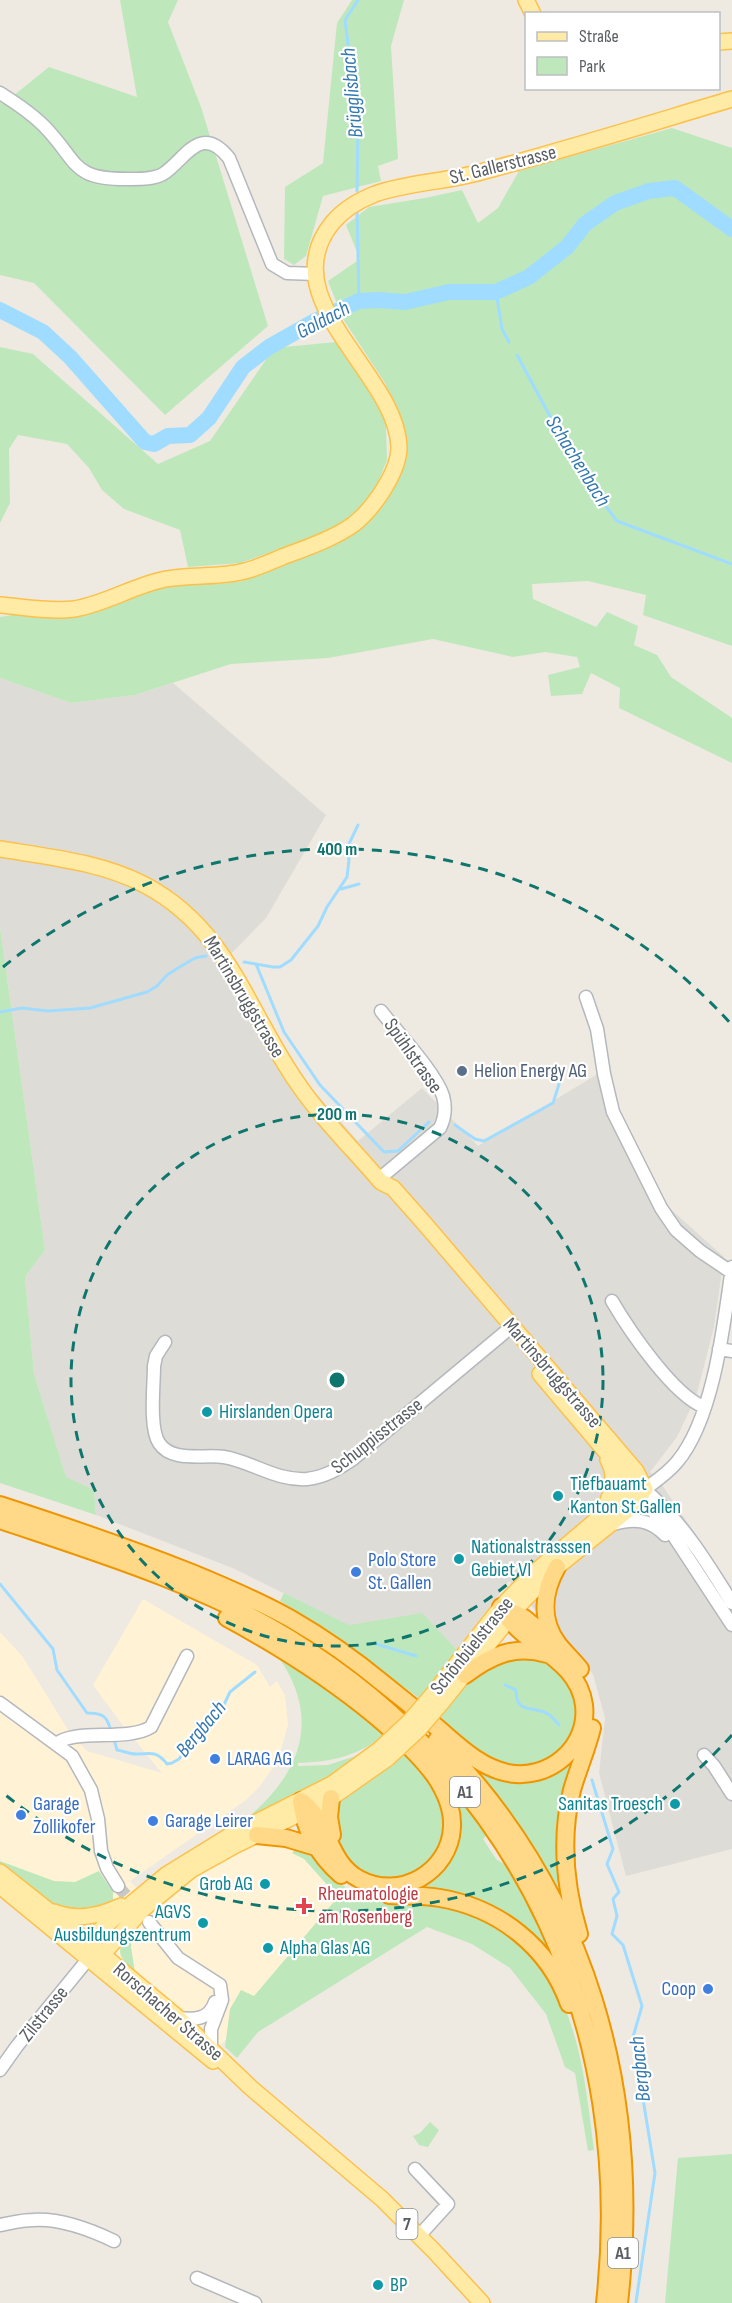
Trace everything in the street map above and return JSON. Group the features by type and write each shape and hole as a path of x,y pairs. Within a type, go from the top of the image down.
{"highway":[{"name":"A1","path":"0,1504 160,1560 241,1594 291,1619 381,1681 479,1761 508,1772 532,1773 549,1768 563,1758 578,1740 583,1723 584,1706 578,1685 557,1652 545,1610 548,1590 557,1567"},
{"name":"A1","path":"0,1520 131,1566 238,1611 288,1637 366,1691 398,1719 432,1753 465,1792 497,1834 528,1884 566,1965 581,2008 596,2066 625,2213 619,2303"},
{"name":"A1","path":"131,1566 286,1650 327,1678 388,1727 435,1776 448,1800 453,1826 444,1856 434,1868 418,1880 397,1887 382,1887 360,1880 341,1864 318,1816 305,1808"},
{"name":"A1","path":"507,1612 532,1623 557,1652 585,1677 593,1700 592,1729 574,1783 568,1813 566,1870 573,1910 604,2005 622,2076 629,2135 617,2164"},
{"path":"465,1675 492,1657 509,1651 557,1652"},
{"name":"A1","path":"381,1681 470,1773 524,1846 564,1919 593,1996 614,2077 617,2164 605,2303"},
{"path":"331,1798 329,1816 331,1834 341,1864"},
{"name":"A1","path":"305,1808 306,1829 316,1847 340,1874 354,1885 365,1890 390,1895 439,1898 467,1905 498,1918 533,1945 566,1993 617,2164"},
{"path":"257,1835 286,1838 316,1847"}],"main road":[{"name":"St. Gallerstrasse","path":"317,279 319,249 333,222 346,210 372,196 403,187 449,180 504,166 732,99"},
{"path":"0,605 73,609 167,579 216,576 247,571 307,547 352,525 365,513 388,482 398,460 399,446 393,422 377,387 329,316 317,279"},
{"name":"Martinsbruggstrasse","path":"0,849 73,861 114,873 144,885 174,904 204,930 221,953 296,1082 380,1180 393,1188 424,1223 597,1442 628,1478 645,1489"},
{"name":"Martinsbruggstrasse","path":"507,1329 636,1471 645,1489"},
{"name":"Martinsbruggstrasse","path":"597,1442 611,1465 613,1475 611,1495 603,1521"},
{"name":"Schönbüelstrasse","path":"94,1953 100,1930 134,1900 195,1856 231,1835 331,1798 384,1753 419,1728 439,1697 507,1612 557,1567 626,1495 645,1489"},
{"name":"Schönbüelstrasse","path":"439,1697 465,1675 535,1572 603,1521"},
{"name":"Schönbüelstrasse","path":"94,1953 174,1882 213,1857 305,1808 347,1775 384,1753"},
{"name":"Rorschacher Strasse","path":"0,1872 48,1909 201,2053 250,2087"},
{"name":"Rorschacher Strasse","path":"0,1886 94,1953 178,2018 250,2087 381,2199 482,2303"},
{"path":"48,1909 62,1915 94,1916 134,1900"}],"street":[{"path":"0,93 25,109 45,127 76,168 91,176 122,179 150,178 165,172 192,147 202,143 212,144 222,150 228,158 272,264 287,273 317,279"},
{"path":"586,997 597,1029 613,1112 661,1208 676,1230 700,1251 731,1272"},
{"name":"Spühlstrasse","path":"380,1180 440,1128 445,1109 437,1083 381,1011"},
{"path":"645,1489 670,1469 681,1456 695,1431 704,1407 719,1349 732,1266"},
{"path":"612,1301 637,1340 674,1384 689,1399 704,1407"},
{"name":"Schuppisstrasse","path":"165,1342 156,1356 154,1366 155,1434 163,1448 175,1455 230,1458 272,1474 300,1479 327,1475 352,1459 507,1329"},
{"path":"719,1349 732,1351"},
{"name":"Martinsbruggstrasse","path":"645,1489 652,1510 673,1535 732,1625"},
{"name":"Martinsbruggstrasse","path":"645,1489 663,1506 711,1569 732,1603"},
{"name":"Martinsbruggstrasse","path":"603,1521 634,1520 657,1526 691,1562"},
{"path":"56,1744 68,1738 108,1736 151,1727 187,1656"},
{"path":"0,1702 72,1756 91,1790 98,1819 101,1851 107,1868 118,1886"},
{"path":"704,1755 732,1794"},
{"path":"149,1922 178,1958 220,1984 222,2000 211,2029 211,2049"},
{"name":"Zilstrasse","path":"0,2070 94,1953"},
{"path":"178,2018 196,2019 209,2013 216,2000 211,1978"},
{"path":"415,2169 448,2204 419,2236"},
{"path":"0,2225 33,2220 59,2222 114,2241"},
{"path":"197,2278 255,2303"}],"shaded area":[{"path":"0,678 71,703 135,695 173,683 326,815 266,918 231,954 277,1036 313,1090 358,1141 422,1088 478,1146 601,1072 666,1205 724,1257 714,1327 696,1397 677,1437 650,1472 658,1479 732,1588 732,1849 626,1876 599,1773 605,1718 593,1674 509,1581 451,1657 349,1626 235,1569 96,1515 94,1490 66,1478 34,1374 25,1277 45,1250 0,927"},
{"path":"143,1599 257,1665 270,1687 277,1681 285,1695 288,1725 278,1760 260,1786 246,1800 130,1881 154,1907 176,1889 236,1852 274,1843 294,1846 351,1896 220,2046 60,1907 0,1867 0,1632 23,1657 70,1733 87,1751 162,1773 93,1685"}],"green space":[{"path":"120,0 178,0 168,22 201,107 268,326 165,415 34,283 0,275 0,102 3,104 49,67 137,97"},
{"path":"352,0 404,0 391,46 398,159 378,166 381,181 323,196 306,256 294,265 284,259 285,187 323,163 337,23"},
{"path":"672,128 732,148 732,646 643,615 646,595 588,581 532,584 533,599 596,627 607,612 638,626 634,645 657,655 671,677 732,718 732,763 619,708 620,688 591,673 582,694 551,696 548,675 580,667 577,657 545,652 513,657 433,639 328,658 231,664 135,695 71,703 0,678 0,617 24,613 74,617 104,609 147,591 171,585 243,581 344,539 402,461 401,423 385,383 343,319 328,281 360,259 346,225 369,207 462,190 478,223 498,208 519,171"},
{"path":"336,342 376,398 386,425 387,460 377,485 362,507 335,528 241,563 188,567 180,530 124,509 102,490 89,468 67,444 18,435 9,449 10,503 0,523 0,347 33,354 158,464 210,441 274,348"},
{"path":"0,927 45,1250 25,1277 34,1374 66,1477 94,1490 96,1515 0,1483"},
{"path":"284,1593 349,1625 422,1613 457,1650 420,1699 326,1629 280,1601"},
{"path":"276,1654 328,1685 386,1734 355,1753 322,1761 298,1763 298,1766 328,1765 368,1752 343,1770 242,1822 279,1786 291,1766 299,1745 302,1723 299,1701 291,1678"},
{"path":"505,1658 545,1660 569,1681 577,1698 578,1716 573,1734 563,1750 548,1761 529,1768 507,1767 487,1759 468,1746 436,1717 468,1681"},
{"path":"580,1744 570,1781 564,1902 522,1830 472,1763 518,1777"},
{"path":"405,1751 434,1785 444,1819 444,1832 439,1849 427,1866 411,1876 392,1881 359,1873 340,1849 333,1829 338,1802"},
{"path":"444,1787 454,1791 487,1835 483,1839 496,1859 507,1866 534,1915 561,1974 524,1935 401,1889 447,1855"},
{"path":"298,1846 339,1883 354,1892 383,1900 457,1907 471,1912 499,1927 538,1962 557,1991 574,2035 584,2081 594,2150 588,2151 575,2073 565,2067 546,2014 510,1968 472,1944 427,1927 258,2032 237,2058 225,2047 230,2009 241,1990 254,1996 338,1897 304,1859 292,1853"},
{"path":"0,1861 54,1881 75,1882 99,1871 113,1892 113,1905 86,1914 62,1910 40,1898 0,1868"},
{"path":"133,1927 131,1947 135,1972 123,1960 120,1951"},
{"path":"430,2122 439,2130 428,2147 419,2145 413,2136 420,2133"},
{"path":"732,2154 732,2303 665,2303 678,2158"}],"waterway":[{"name":"Brügglisbach","path":"357,191 358,125 345,20 358,0"},
{"name":"Goldach","path":"0,310 43,332 70,357 145,442 154,444 168,436 190,435 209,418 243,367 269,347 315,321 359,301 405,302 449,292 496,292 529,277 567,247 585,224 615,203 649,191 675,188 732,229"},
{"name":"Brügglisbach","path":"357,210 359,301"},
{"name":"Schachenbach","path":"496,292 502,329 509,342"},
{"name":"Schachenbach","path":"517,355 580,472 617,521 732,564"},
{"path":"244,962 280,967 291,960 318,926 327,907 347,877 349,860 347,848 358,825"},
{"path":"341,889 359,884"},
{"path":"0,1012 22,1008 48,1011 90,1008 147,992 178,968 195,958 206,956"},
{"path":"256,964 284,1032 320,1085 384,1152 398,1151 429,1122"},
{"path":"455,1125 475,1139 484,1141 553,1103 560,1081"},
{"name":"Bergbach","path":"0,1584 53,1649 57,1670 87,1713 104,1716 111,1731"},
{"name":"Bergbach","path":"376,1644 416,1656"},
{"name":"Bergbach","path":"114,1739 117,1750 134,1754 153,1754 167,1764 172,1763 179,1759 196,1729 220,1713 230,1692 255,1672"},
{"name":"Bergbach","path":"505,1685 516,1690 517,1698 522,1706 548,1714 559,1725"},
{"name":"Bergbach","path":"592,1780 613,1849 607,1864 619,1892 613,1899 617,1916 612,1934 623,1945 642,2006 633,2037 655,2173 636,2302"}],"tunnel":[{"path":"118,1886 137,1908"}],"place":[{"name":"Helion Energy AG","path":"462,1071"},
{"name":"Hirslanden Opera","path":"207,1412"},
{"name":"Tiefbauamt Kanton St.Gallen","path":"558,1496"},
{"name":"Nationalstrasssen Gebiet VI","path":"459,1559"},
{"name":"Polo Store St. Gallen","path":"356,1572"},
{"name":"LARAG AG","path":"215,1759"},
{"name":"Sanitas Troesch","path":"675,1804"},
{"name":"Garage Zollikofer","path":"21,1815"},
{"name":"Garage Leirer","path":"153,1821"},
{"name":"Grob AG","path":"265,1884"},
{"name":"Rheumatologie am Rosenberg","path":"304,1906"},
{"name":"AGVS Ausbildungszentrum","path":"203,1923"},
{"name":"Alpha Glas AG","path":"268,1948"},
{"name":"Coop","path":"708,1989"},
{"name":"BP","path":"378,2285"}]}
